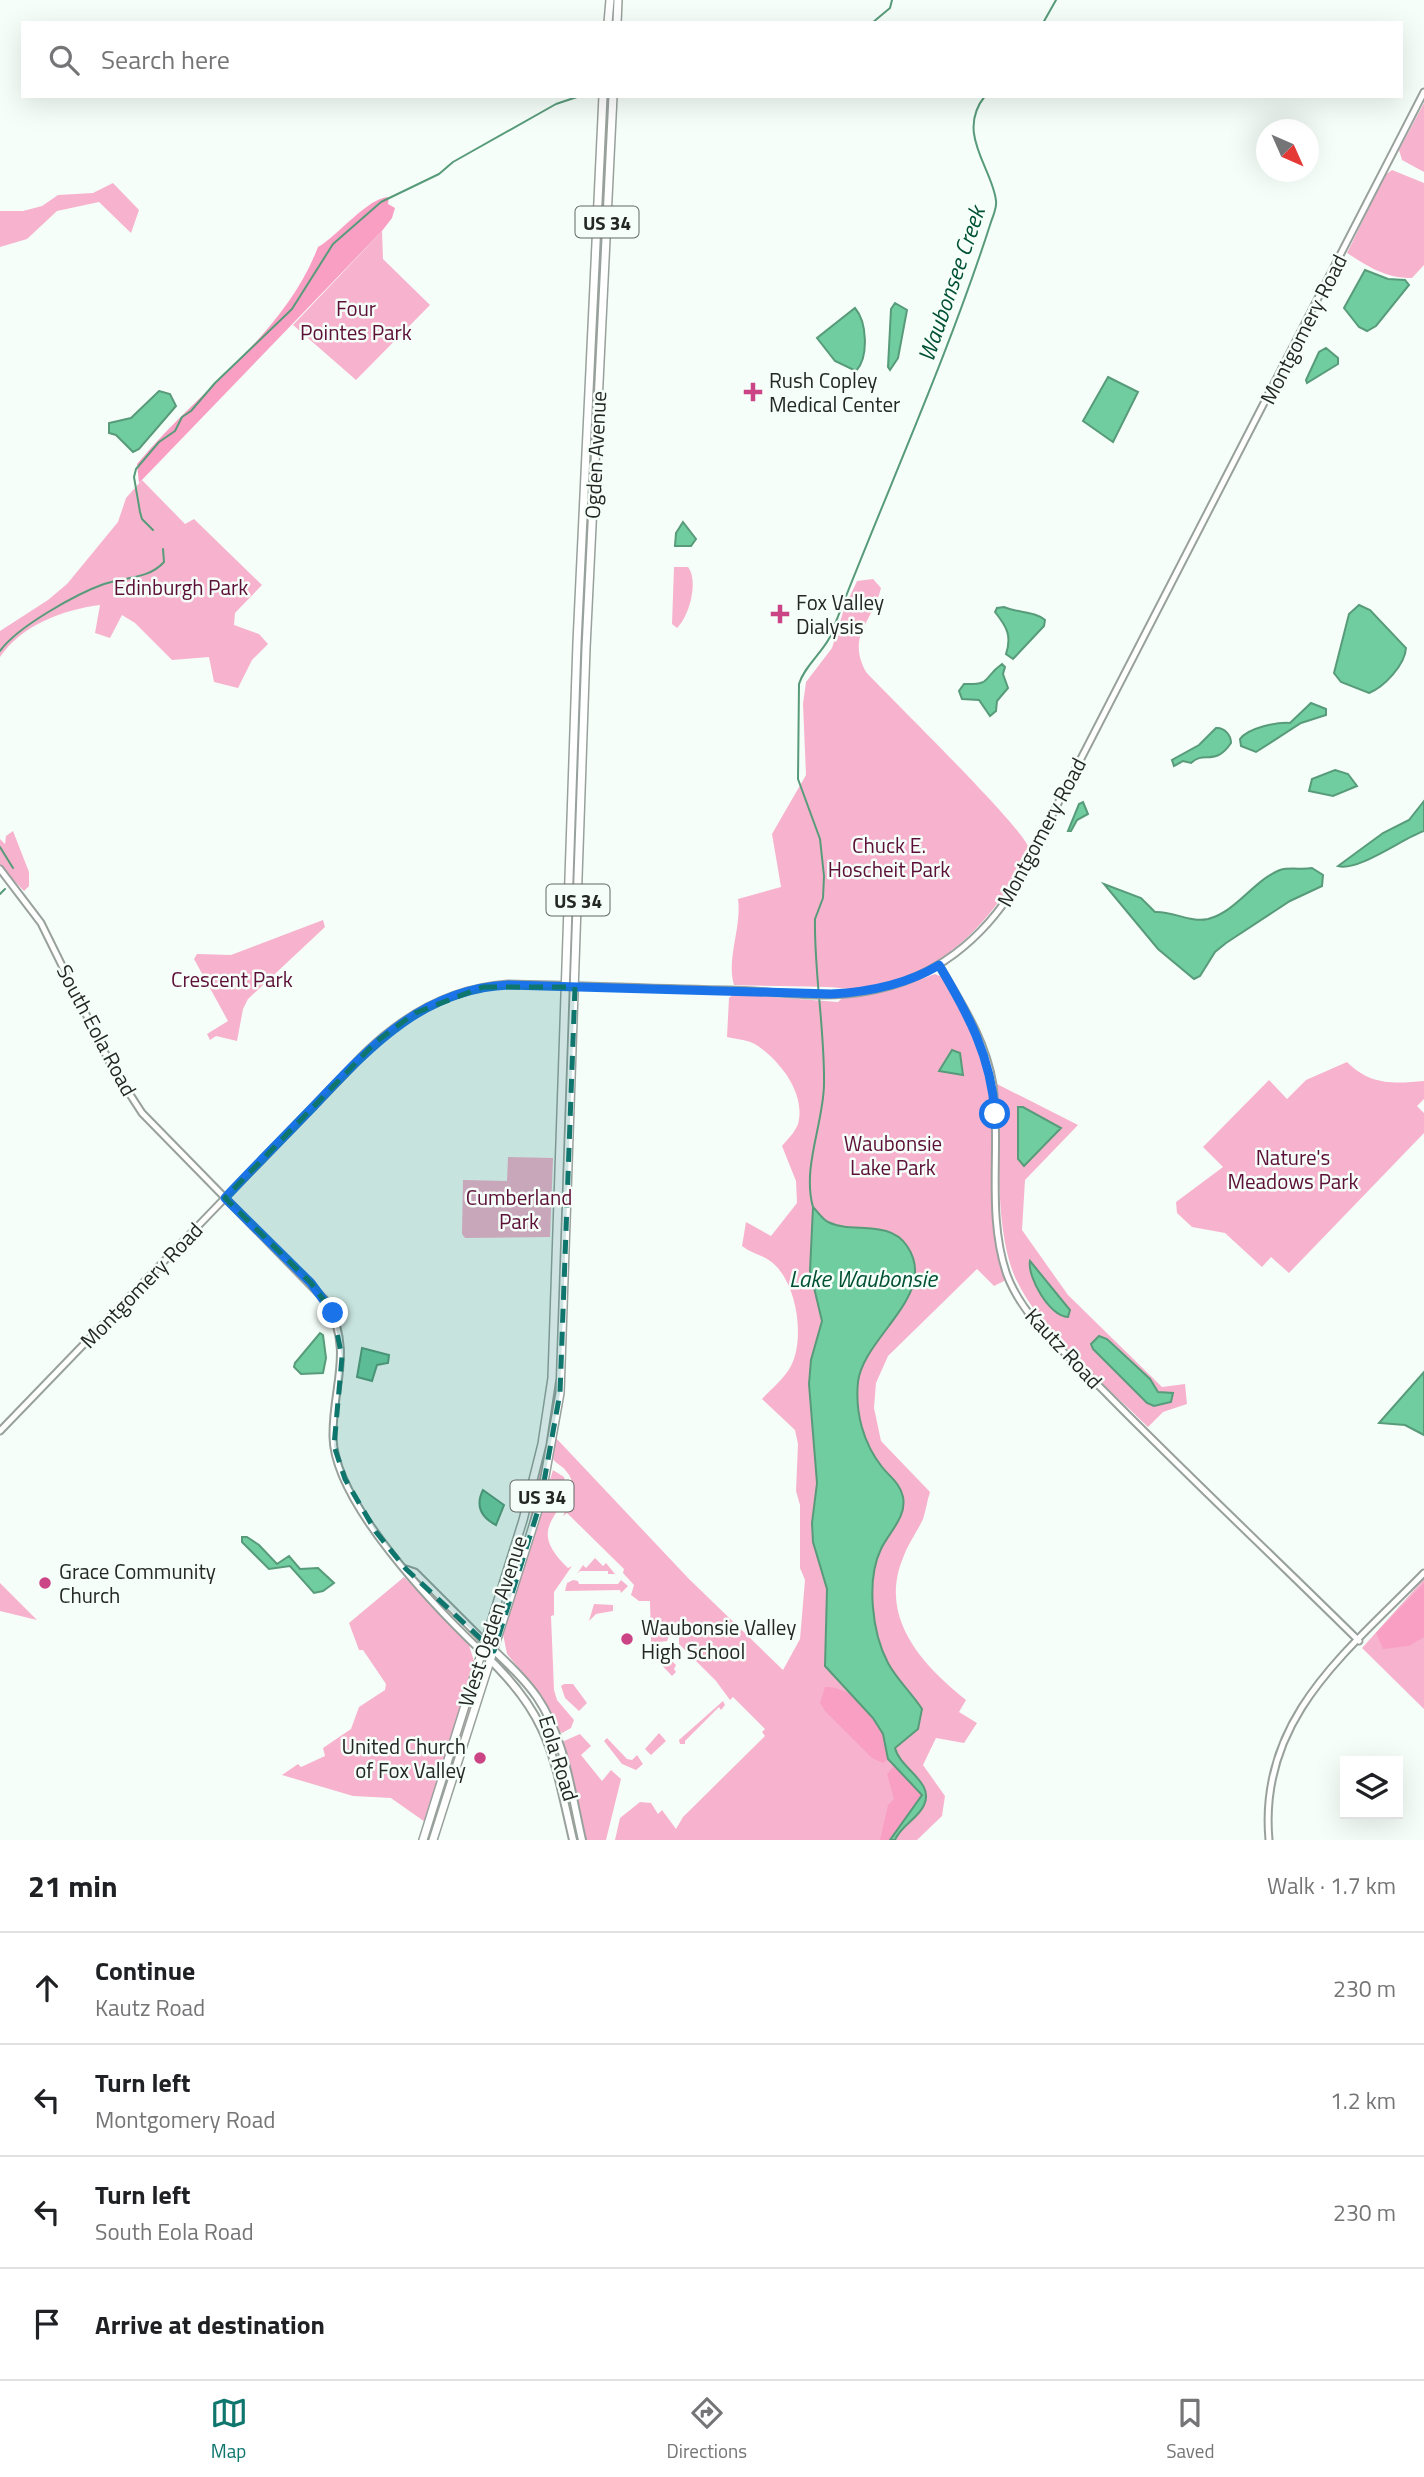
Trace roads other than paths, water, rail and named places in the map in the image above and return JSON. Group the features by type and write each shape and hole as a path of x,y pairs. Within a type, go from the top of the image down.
{"main road":[{"path":"608,21 610,0"},
{"path":"617,21 618,0"},
{"name":"Ogden Avenue","path":"571,811 603,98"},
{"name":"Ogden Avenue","path":"580,814 614,98"},
{"path":"571,811 580,814"},
{"name":"West Ogden Avenue","path":"423,1840 523,1520 549,1404 555,1335 571,811"},
{"name":"West Ogden Avenue","path":"433,1840 540,1504 560,1393 580,814"},
{"name":"South Eola Road","path":"485,1642 494,1651"},
{"name":"Eola Road","path":"494,1651 532,1691 546,1713 561,1752 582,1840"},
{"name":"South Eola Road","path":"482,1652 491,1660"},
{"name":"Eola Road","path":"491,1660 531,1706 544,1730 573,1840"}],"street":[{"name":"Montgomery Road","path":"0,1431 365,1053 394,1027 415,1013 450,996 483,987 575,986 813,994 868,992 907,980 939,965 990,923 1017,883 1424,92"},
{"name":"South Eola Road","path":"0,869 41,923 101,1047 130,1096 160,1134 311,1283 333,1313 342,1347 333,1438 338,1466 376,1532 406,1569 409,1578 482,1652"},
{"name":"Kautz Road","path":"939,965 976,1030 989,1066 995,1114 998,1232 1007,1275 1023,1304 1114,1401 1359,1641"},
{"name":"South Eola Road","path":"406,1569 415,1572 485,1642"},
{"path":"1269,1840 1268,1797 1271,1776 1284,1738 1311,1693 1424,1573"}],"water":[{"path":"1365,270 1388,279 1405,280 1409,285 1376,326 1367,331 1359,327 1344,308"},
{"path":"895,303 907,310 898,358 890,370 891,309"},
{"path":"855,308 862,322 865,340 863,357 856,371 835,361 817,338"},
{"path":"1326,348 1338,358 1338,364 1307,383 1319,352"},
{"path":"1108,377 1138,392 1113,442 1083,421"},
{"path":"159,391 170,394 176,406 139,449 133,452 116,435 109,433 109,423 131,418"},
{"path":"683,522 696,539 691,546 675,546 676,533"},
{"path":"1359,605 1370,610 1406,648 1405,655 1393,675 1369,693 1341,682 1334,673 1349,614"},
{"path":"1004,607 1045,620 1044,626 1013,659 1006,654 1009,642 1007,632 995,612 997,608"},
{"path":"1002,664 1005,667 1003,674 1008,688 997,701 996,711 990,716 979,700 962,699 959,691 964,684 983,682"},
{"path":"1311,703 1326,709 1326,715 1301,723 1256,752 1241,746 1240,739 1244,735 1270,725 1290,723"},
{"path":"1216,728 1224,730 1230,737 1231,743 1225,750 1215,756 1196,759 1191,763 1183,761 1174,766 1172,760 1199,745"},
{"path":"1335,770 1348,774 1357,786 1333,796 1309,791 1312,779"},
{"path":"1424,801 1424,831 1357,864 1338,866 1383,833 1409,820"},
{"path":"1083,802 1088,814 1077,820 1071,831 1068,831 1079,804"},
{"path":"1312,868 1323,875 1322,886 1290,901 1226,943 1215,952 1200,976 1194,979 1158,949 1104,884 1141,898 1155,912 1201,920 1227,910 1280,870"},
{"path":"952,1050 960,1053 963,1075 939,1071"},
{"path":"1018,1107 1023,1107 1061,1128 1024,1166 1018,1159"},
{"name":"Lake Waubonsie","path":"813,1207 826,1221 848,1227 880,1230 899,1238 907,1246 915,1264 914,1281 907,1298 863,1365 857,1393 859,1416 865,1437 875,1458 902,1492 904,1504 900,1518 876,1562 872,1591 878,1637 888,1663 922,1709 918,1729 895,1748 903,1763 921,1782 926,1797 921,1810 895,1840 890,1840 922,1795 888,1759 883,1734 873,1718 825,1666 827,1589 813,1542 812,1523 817,1483 809,1384 811,1360 822,1321 810,1271"},
{"path":"1030,1261 1070,1310 1068,1317 1047,1304 1032,1276"},
{"path":"320,1333 323,1335 326,1358 323,1373 301,1374 294,1367 295,1363"},
{"path":"1099,1336 1107,1339 1150,1379 1158,1392 1173,1393 1171,1402 1154,1406 1147,1403 1093,1349 1091,1344"},
{"path":"362,1348 389,1355 388,1363 377,1365 372,1381 357,1377"},
{"path":"1424,1372 1424,1435 1405,1425 1379,1423"},
{"path":"483,1490 504,1505 496,1525 481,1511"},
{"path":"242,1537 247,1537 277,1564 289,1556 300,1569 318,1568 334,1583 323,1591 314,1593 290,1566 269,1569 242,1542"}],"waterway":[{"path":"874,21 890,8 892,0"},
{"name":"Waubonsee Creek","path":"1044,21 1056,0"},
{"path":"153,530 142,519 140,512 134,477 136,469 159,442 175,431 182,417 191,411 215,383 292,309 333,244 381,202 439,174 453,162 556,104 574,98"},
{"name":"Waubonsee Creek","path":"813,1207 810,1192 811,1162 824,1085 815,919 823,898 824,876 820,839 798,779 799,684 830,637 934,378 995,212 993,189 975,137 977,110 984,98"},
{"path":"0,651 19,632 78,595 104,584 144,575 158,568 164,562 163,549"},
{"path":"0,847 13,868"},
{"path":"0,894 5,889"}],"place":[{"name":"Rush Copley Medical Center","path":"753,392"},
{"name":"Fox Valley Dialysis","path":"780,614"},
{"name":"Grace Community Church","path":"45,1583"},
{"name":"Waubonsie Valley High School","path":"627,1639"},
{"name":"United Church of Fox Valley","path":"480,1758"}],"park label":[{"name":"Four Pointes Park","path":"356,320"},
{"name":"Edinburgh Park","path":"181,587"},
{"name":"Chuck E. Hoscheit Park","path":"889,857"},
{"name":"Crescent Park","path":"232,979"},
{"name":"Waubonsie Lake Park","path":"893,1155"},
{"name":"Nature's Meadows Park","path":"1293,1169"},
{"name":"Cumberland Park","path":"519,1209"}]}
